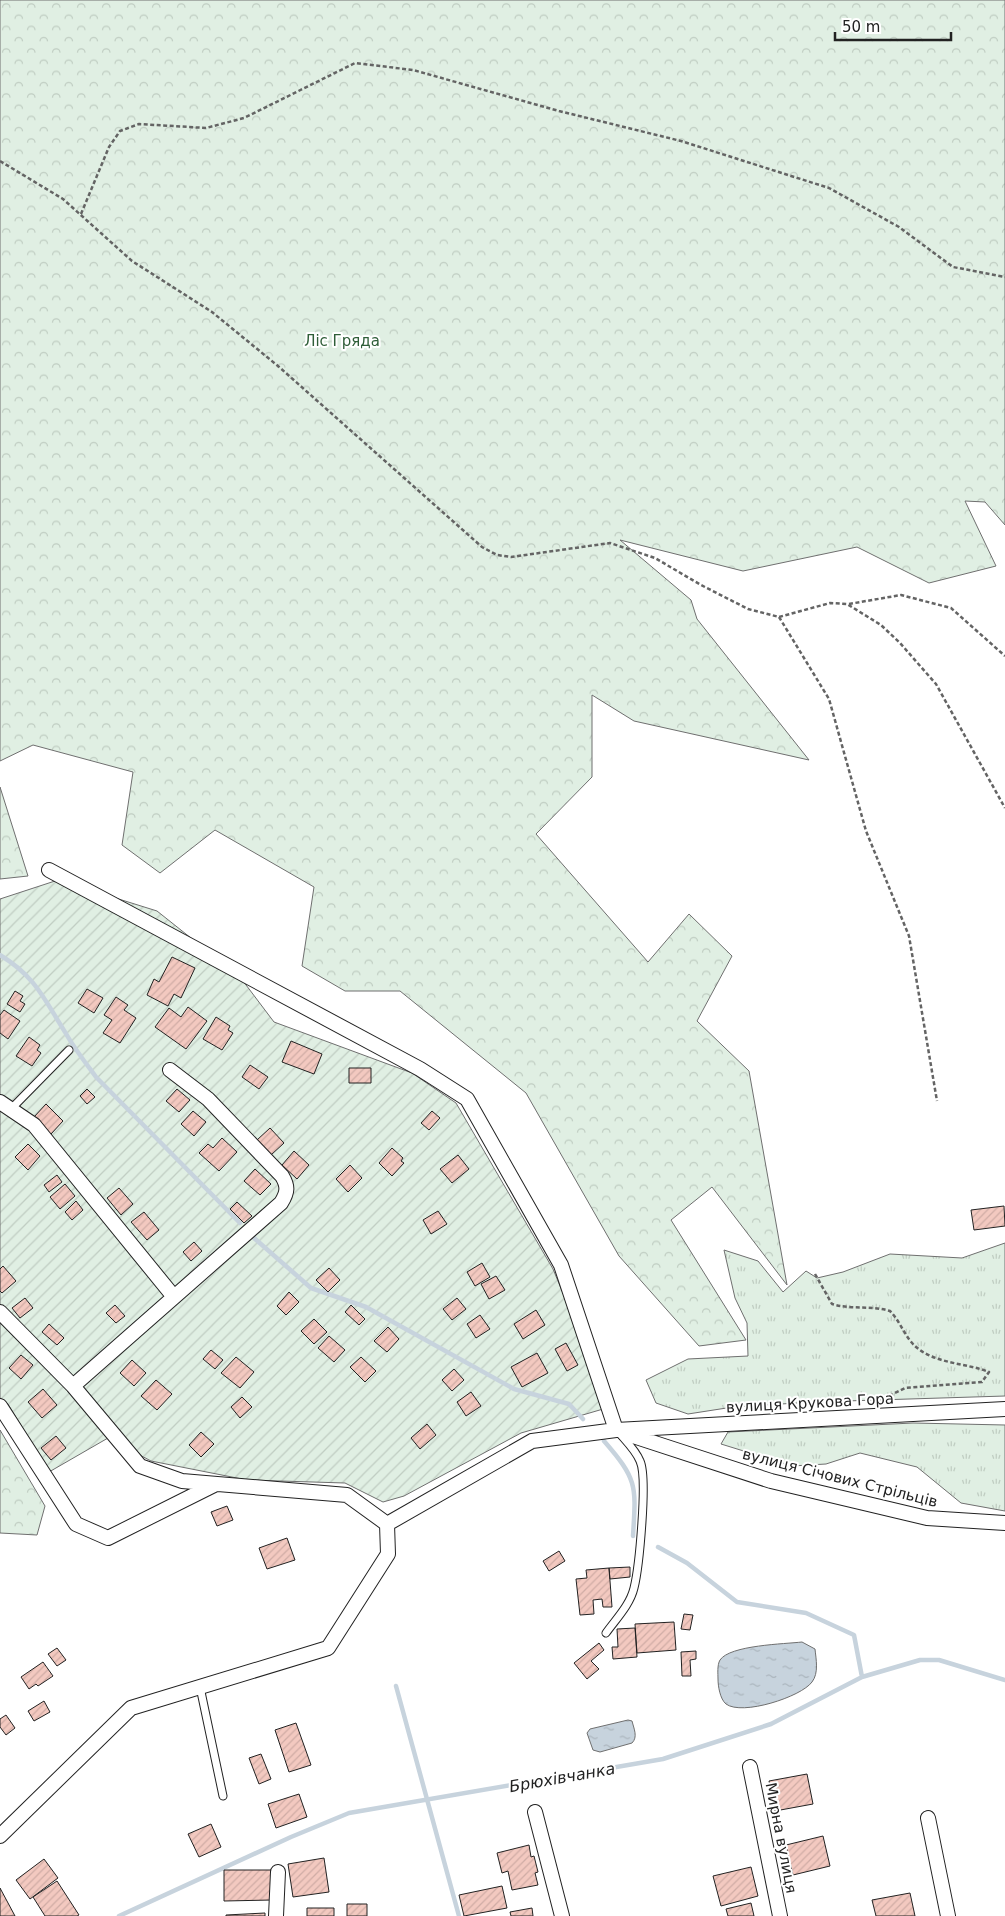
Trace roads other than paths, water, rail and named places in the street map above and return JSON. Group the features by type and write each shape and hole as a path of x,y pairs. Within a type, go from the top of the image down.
{"street":[{"path":"49,870 420,1069 467,1099 561,1265 616,1430"},
{"path":"73,1386 282,1203 287,1194 287,1184 282,1176 208,1099 170,1070"},
{"path":"6,1106 34,1125 174,1297"},
{"path":"0,1312 73,1386 140,1466 182,1481 347,1495 387,1524 388,1554 328,1648 131,1708 0,1836"},
{"path":"0,1406 76,1524 108,1538 216,1484"},
{"name":"вулиця Крукова Гора","path":"616,1430 1005,1408"},
{"name":"вулиця Січових Стрільців","path":"387,1524 532,1441 616,1430 781,1483 927,1518 1005,1523"},
{"name":"Мирна вулиця","path":"750,1767 780,1916"},
{"path":"535,1812 562,1916"},
{"path":"928,1818 948,1916"},
{"path":"276,1916 278,1872"}],"lane":[{"path":"6,1106 69,1050"},
{"path":"606,1633 627,1604 634,1588 642,1518 643,1471 634,1450 616,1430"},
{"path":"200,1687 223,1796"}],"water":[{"path":"802,1642 815,1649 816,1670 812,1682 806,1688 784,1699 757,1706 734,1707 724,1702 719,1689 718,1664 726,1655 746,1648"},
{"path":"628,1720 632,1721 635,1733 632,1743 600,1752 593,1750 587,1733 590,1729"}],"waterway":[{"path":"0,955 31,980 45,999 72,1044 96,1077 240,1223"},
{"path":"254,1238 311,1288 366,1307 514,1389 569,1404 583,1419"},
{"path":"604,1441 623,1465 632,1484 635,1506 633,1536"},
{"path":"658,1547 687,1563 737,1602 806,1613 854,1635 862,1677"},
{"name":"Брюхівчанка","path":"119,1916 291,1837 349,1813 663,1759 771,1724 862,1677 920,1660 939,1660 1005,1680"},
{"name":"Брюхівчанка","path":"396,1686 459,1916"}],"park label":[{"name":"Ліс Гряда","path":"342,341"}]}
